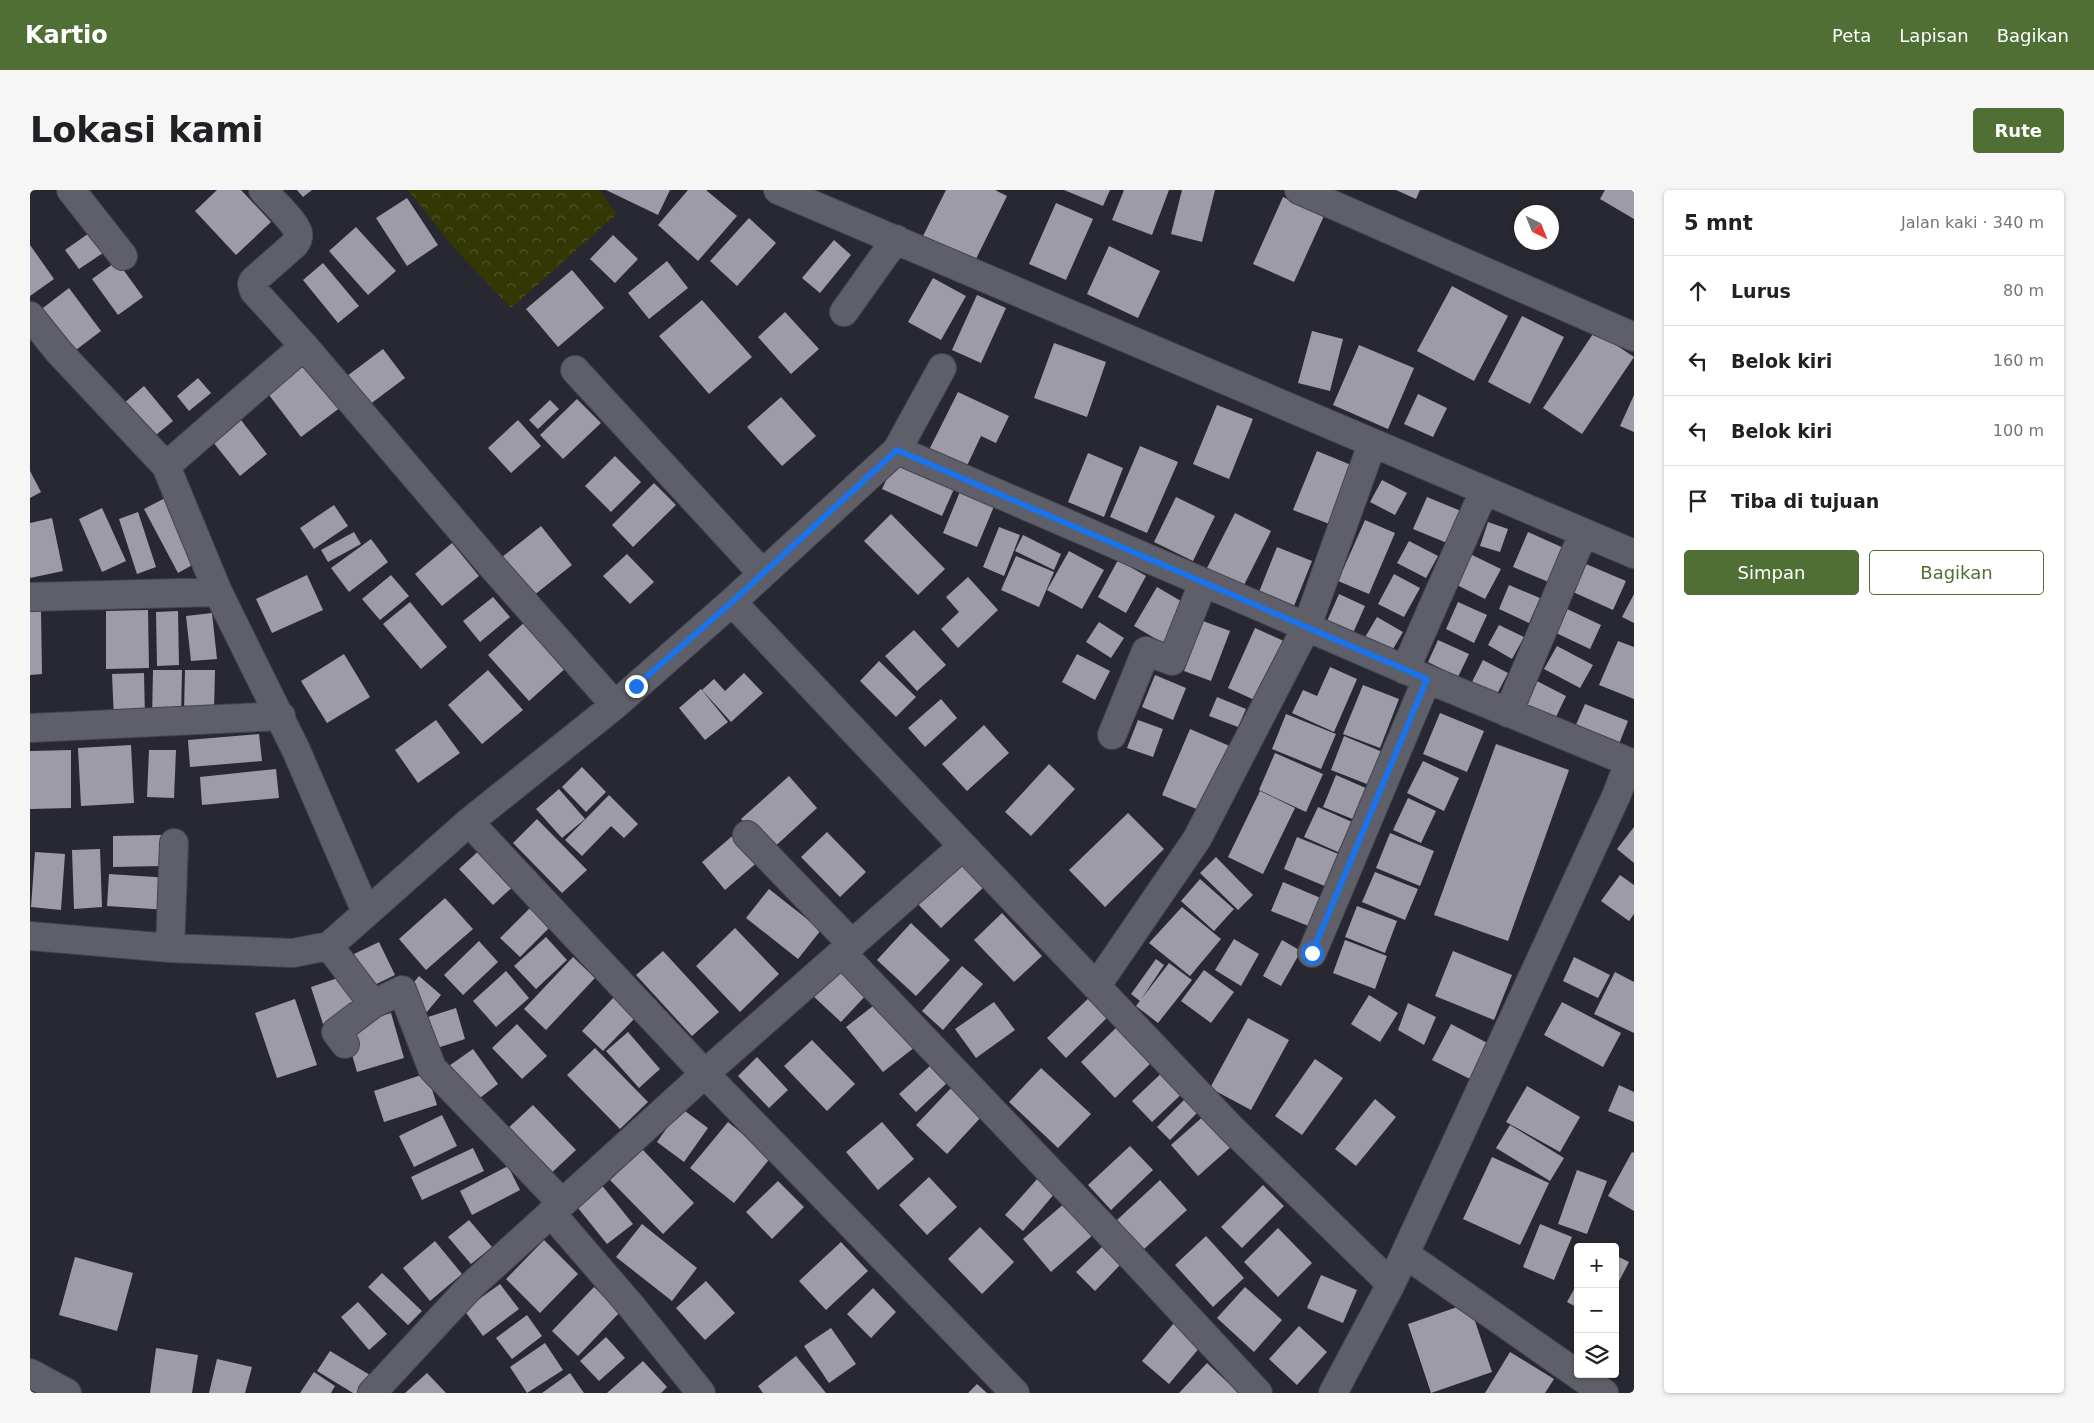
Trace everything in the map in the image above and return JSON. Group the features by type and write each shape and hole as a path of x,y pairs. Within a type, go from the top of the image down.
{"street":[{"path":"72,190 123,256"},
{"path":"262,190 293,225 298,232 298,239 295,244 253,281 252,287 254,291 304,346 490,564 616,705"},
{"path":"778,190 1583,534 1634,554"},
{"path":"1298,190 1634,337"},
{"path":"844,312 896,239"},
{"path":"30,316 59,352 166,466 218,592 281,716 366,912"},
{"path":"166,466 304,346"},
{"path":"30,936 170,948 293,953 329,946 469,822 616,705 732,602 897,450 942,368"},
{"path":"574,370 762,573"},
{"path":"1097,985 1197,839 1307,626 1372,444"},
{"path":"897,450 1508,714 1632,757 1626,799 1391,1284 1332,1393"},
{"path":"1312,953 1484,491"},
{"path":"1508,714 1583,534"},
{"path":"1112,734 1146,651 1172,661 1203,583"},
{"path":"30,597 218,592"},
{"path":"732,602 1230,1127 1391,1284"},
{"path":"30,728 281,716"},
{"path":"469,822 705,1074 1015,1393"},
{"path":"747,834 847,948 1258,1393"},
{"path":"170,948 174,843"},
{"path":"372,1393 471,1286 705,1074 963,846"},
{"path":"329,946 373,1004"},
{"path":"345,1044 336,1032 373,1004 402,990 432,1068 557,1208 632,1307 701,1393"},
{"path":"1405,1254 1604,1393"},
{"path":"30,1373 68,1393"}],"green space":[{"path":"408,190 599,190 617,214 511,308 455,249"}],"building":[{"path":"217,190 241,190 271,222 236,255 195,211"},
{"path":"297,190 312,190 303,197"},
{"path":"606,190 670,190 658,215"},
{"path":"688,190 706,190 737,216 698,261 658,225"},
{"path":"946,190 995,190 1007,196 974,263 922,238"},
{"path":"1064,190 1110,190 1103,206"},
{"path":"1124,190 1169,190 1152,235 1112,220"},
{"path":"1182,190 1215,190 1202,242 1171,234"},
{"path":"1396,190 1420,190 1416,199"},
{"path":"1605,190 1634,190 1634,219 1600,199"},
{"path":"1283,197 1324,216 1294,282 1253,264"},
{"path":"407,198 438,245 407,266 376,218"},
{"path":"1056,203 1093,219 1066,280 1029,264"},
{"path":"749,218 776,243 737,286 710,261"},
{"path":"356,227 396,271 368,295 329,251"},
{"path":"92,231 106,251 79,269 65,250"},
{"path":"613,235 638,259 615,283 590,259"},
{"path":"834,240 851,255 820,293 802,278"},
{"path":"30,245 54,279 30,296"},
{"path":"1109,246 1160,271 1138,318 1087,294"},
{"path":"117,261 143,297 118,315 92,279"},
{"path":"667,261 688,288 649,319 628,293"},
{"path":"323,263 359,306 338,323 303,280"},
{"path":"572,270 604,308 558,347 526,309"},
{"path":"933,278 966,296 941,340 908,322"},
{"path":"1452,286 1508,316 1474,381 1417,351"},
{"path":"69,288 101,331 68,356 35,314"},
{"path":"977,295 1006,308 981,363 952,350"},
{"path":"702,300 752,357 709,394 659,336"},
{"path":"785,312 819,349 791,374 758,337"},
{"path":"1522,316 1564,337 1530,404 1488,382"},
{"path":"1312,331 1343,339 1330,391 1298,383"},
{"path":"1595,331 1634,357 1582,434 1543,408"},
{"path":"1054,343 1106,362 1087,417 1034,398"},
{"path":"1359,345 1414,368 1388,429 1333,405"},
{"path":"383,349 405,378 365,408 343,379"},
{"path":"307,361 341,407 301,437 266,391"},
{"path":"198,378 211,393 189,411 177,396"},
{"path":"144,386 173,421 151,439 123,404"},
{"path":"958,392 1009,416 996,443 981,436 965,470 928,452"},
{"path":"1418,394 1447,408 1433,437 1404,424"},
{"path":"1634,395 1634,432 1620,426"},
{"path":"781,397 816,436 782,466 747,427"},
{"path":"577,399 601,423 563,459 540,435"},
{"path":"550,400 559,409 538,429 529,420"},
{"path":"1217,405 1253,419 1229,479 1193,464"},
{"path":"241,420 267,454 240,476 213,442"},
{"path":"518,420 541,446 511,473 488,448"},
{"path":"1140,446 1178,462 1147,533 1110,517"},
{"path":"1317,451 1356,467 1332,525 1293,510"},
{"path":"1088,453 1123,468 1104,517 1068,502"},
{"path":"615,456 641,482 611,512 585,486"},
{"path":"894,463 954,489 942,516 882,489"},
{"path":"30,471 41,492 30,498"},
{"path":"1382,480 1407,493 1395,515 1370,502"},
{"path":"654,483 676,505 633,547 612,525"},
{"path":"961,489 995,504 977,547 943,533"},
{"path":"167,497 201,560 178,573 144,509"},
{"path":"1176,497 1215,516 1193,561 1154,542"},
{"path":"1427,497 1461,511 1447,543 1413,529"},
{"path":"334,505 348,526 314,549 300,528"},
{"path":"102,508 126,561 102,572 79,519"},
{"path":"138,512 156,567 137,574 119,519"},
{"path":"1235,513 1271,531 1242,589 1206,570"},
{"path":"891,514 945,569 918,595 864,541"},
{"path":"52,518 63,571 30,578 30,523"},
{"path":"1365,520 1395,533 1369,594 1338,581"},
{"path":"1488,522 1508,529 1500,552 1480,546"},
{"path":"541,526 572,565 533,596 502,557"},
{"path":"999,527 1020,535 1004,576 983,567"},
{"path":"354,532 361,544 328,562 321,550"},
{"path":"1528,532 1566,549 1551,583 1513,567"},
{"path":"1023,535 1061,554 1054,570 1015,551"},
{"path":"371,539 388,562 349,592 331,568"},
{"path":"1409,541 1438,556 1426,578 1397,563"},
{"path":"452,543 479,576 442,606 415,574"},
{"path":"1277,547 1312,561 1294,606 1259,592"},
{"path":"1069,551 1104,570 1082,609 1047,590"},
{"path":"627,554 654,582 630,604 603,576"},
{"path":"1470,554 1501,569 1485,599 1455,584"},
{"path":"1016,556 1054,572 1039,607 1001,590"},
{"path":"1118,560 1146,576 1126,613 1098,597"},
{"path":"1586,564 1626,581 1613,610 1573,592"},
{"path":"1394,574 1420,588 1404,617 1378,604"},
{"path":"307,575 323,610 272,633 256,599"},
{"path":"391,575 409,596 380,620 362,599"},
{"path":"968,577 998,610 958,648 941,629 959,612 946,597"},
{"path":"1509,585 1540,598 1529,623 1499,609"},
{"path":"1157,587 1186,604 1163,643 1134,626"},
{"path":"1339,594 1365,606 1353,633 1327,621"},
{"path":"1634,594 1634,623 1622,617"},
{"path":"493,597 510,617 480,642 463,621"},
{"path":"410,602 447,647 421,669 383,624"},
{"path":"1458,602 1487,615 1474,643 1446,629"},
{"path":"1567,609 1601,625 1590,649 1556,633"},
{"path":"148,610 149,668 106,669 106,611"},
{"path":"41,611 42,674 30,675 30,612"},
{"path":"178,611 179,665 157,666 156,612"},
{"path":"212,613 217,659 191,661 186,616"},
{"path":"1377,617 1403,632 1390,654 1364,639"},
{"path":"526,621 567,667 529,701 488,655"},
{"path":"1203,621 1230,631 1211,681 1184,671"},
{"path":"1099,622 1124,638 1111,658 1086,642"},
{"path":"1499,625 1524,637 1512,659 1488,645"},
{"path":"1255,628 1286,642 1259,702 1228,688"},
{"path":"914,630 946,665 917,691 885,656"},
{"path":"1438,640 1469,654 1458,677 1428,662"},
{"path":"1618,641 1634,647 1634,699 1599,685"},
{"path":"1557,646 1593,665 1580,688 1544,669"},
{"path":"344,654 370,697 327,723 301,681"},
{"path":"1077,654 1110,671 1095,700 1062,682"},
{"path":"1483,660 1508,673 1496,696 1471,684"},
{"path":"879,661 916,697 896,717 860,681"},
{"path":"1330,667 1357,679 1334,732 1292,713 1303,690 1317,696"},
{"path":"153,670 182,670 181,719 152,719"},
{"path":"185,670 215,670 214,711 184,711"},
{"path":"488,670 523,710 482,744 448,705"},
{"path":"144,673 145,719 114,720 112,674"},
{"path":"744,673 763,693 731,722 702,690 714,679 725,691"},
{"path":"1155,675 1186,688 1173,720 1142,707"},
{"path":"1533,679 1566,696 1555,719 1521,703"},
{"path":"1363,685 1399,699 1380,748 1343,734"},
{"path":"701,689 728,722 705,740 679,708"},
{"path":"1217,697 1246,709 1238,727 1209,716"},
{"path":"941,699 957,718 925,747 908,728"},
{"path":"1585,704 1628,721 1619,744 1575,727"},
{"path":"1440,713 1484,731 1467,772 1423,754"},
{"path":"1286,714 1336,734 1321,769 1272,749"},
{"path":"436,720 460,753 418,783 395,750"},
{"path":"1138,720 1163,729 1153,757 1127,748"},
{"path":"984,725 1009,753 967,791 942,764"},
{"path":"1190,729 1232,747 1204,812 1162,795"},
{"path":"259,734 262,761 190,767 188,740"},
{"path":"1344,736 1385,753 1372,786 1331,770"},
{"path":"1496,744 1569,770 1508,941 1434,915"},
{"path":"131,745 134,803 81,806 78,748"},
{"path":"71,750 71,808 30,809 30,751"},
{"path":"149,750 176,750 174,798 147,797"},
{"path":"1275,753 1323,774 1306,812 1259,790"},
{"path":"1423,761 1459,778 1444,811 1407,793"},
{"path":"1049,764 1075,789 1031,836 1005,812"},
{"path":"582,767 606,792 586,812 562,787"},
{"path":"276,769 279,798 202,805 200,777"},
{"path":"1336,775 1368,789 1355,820 1323,807"},
{"path":"789,776 817,808 770,851 741,819"},
{"path":"559,789 585,819 562,838 536,809"},
{"path":"1260,791 1295,808 1263,874 1228,857"},
{"path":"609,795 638,824 624,838 611,826 582,856 565,840"},
{"path":"1408,798 1436,811 1421,843 1393,830"},
{"path":"1318,807 1352,822 1338,852 1304,837"},
{"path":"1128,813 1164,849 1105,907 1069,870"},
{"path":"537,819 587,870 562,893 513,843"},
{"path":"1634,827 1634,863 1617,849"},
{"path":"737,832 760,860 725,890 702,862"},
{"path":"827,832 866,872 840,897 801,857"},
{"path":"1390,833 1434,851 1420,886 1376,868"},
{"path":"162,835 162,866 113,867 113,836"},
{"path":"1297,837 1341,855 1327,887 1284,869"},
{"path":"484,846 518,882 493,905 459,869"},
{"path":"100,849 102,907 74,909 72,850"},
{"path":"35,852 65,854 61,910 31,907"},
{"path":"962,856 988,883 941,928 915,901"},
{"path":"1216,857 1253,895 1238,910 1200,873"},
{"path":"1375,872 1418,889 1405,920 1362,902"},
{"path":"109,874 170,878 168,910 107,906"},
{"path":"1620,875 1634,885 1634,914 1629,921 1601,901"},
{"path":"1200,879 1234,909 1214,931 1181,901"},
{"path":"1283,882 1323,899 1311,927 1271,911"},
{"path":"769,889 821,930 798,959 746,918"},
{"path":"445,898 473,929 426,970 399,939"},
{"path":"532,906 552,925 520,957 500,938"},
{"path":"1357,906 1397,921 1385,953 1345,937"},
{"path":"1182,907 1221,939 1190,976 1149,943"},
{"path":"1002,913 1042,956 1014,982 974,940"},
{"path":"911,923 950,960 916,996 877,960"},
{"path":"735,928 779,974 740,1012 696,966"},
{"path":"546,937 567,960 536,989 514,966"},
{"path":"1234,939 1259,954 1241,986 1215,970"},
{"path":"1282,940 1301,951 1281,986 1263,976"},
{"path":"1345,940 1387,956 1375,989 1333,973"},
{"path":"479,941 498,962 463,995 444,975"},
{"path":"379,942 395,975 370,987 354,954"},
{"path":"663,951 719,1012 692,1036 636,975"},
{"path":"1453,951 1512,975 1494,1020 1435,996"},
{"path":"573,957 595,978 546,1030 524,1009"},
{"path":"1574,957 1610,975 1598,998 1563,981"},
{"path":"1156,959 1164,965 1140,1001 1131,994"},
{"path":"1169,963 1192,980 1158,1023 1136,1006"},
{"path":"840,965 869,992 841,1022 812,995"},
{"path":"962,966 983,984 943,1030 922,1011"},
{"path":"1204,970 1234,992 1211,1023 1181,1001"},
{"path":"506,971 529,998 496,1027 473,1001"},
{"path":"1615,972 1634,982 1634,1033 1594,1014"},
{"path":"344,976 357,1013 323,1024 311,987"},
{"path":"419,976 441,995 426,1013 404,994"},
{"path":"1093,994 1112,1013 1066,1058 1047,1038"},
{"path":"1369,995 1398,1013 1380,1042 1351,1024"},
{"path":"615,996 636,1017 603,1051 582,1031"},
{"path":"295,999 317,1065 277,1078 255,1013"},
{"path":"878,1002 915,1047 883,1072 846,1027"},
{"path":"994,1002 1015,1030 976,1058 955,1029"},
{"path":"1562,1002 1621,1033 1603,1067 1544,1035"},
{"path":"1408,1003 1436,1017 1424,1045 1398,1030"},
{"path":"456,1008 465,1039 437,1048 428,1017"},
{"path":"391,1013 404,1058 357,1072 344,1027"},
{"path":"1248,1018 1289,1040 1251,1110 1210,1088"},
{"path":"517,1024 547,1056 522,1079 492,1048"},
{"path":"1451,1024 1495,1047 1476,1082 1432,1060"},
{"path":"1118,1026 1153,1061 1115,1098 1081,1062"},
{"path":"628,1032 660,1069 639,1088 606,1051"},
{"path":"812,1040 855,1084 827,1111 784,1066"},
{"path":"595,1048 648,1102 620,1129 567,1075"},
{"path":"473,1049 498,1084 472,1104 446,1068"},
{"path":"757,1057 788,1090 769,1108 738,1076"},
{"path":"1315,1059 1343,1078 1302,1135 1275,1116"},
{"path":"931,1065 947,1083 916,1112 899,1094"},
{"path":"1168,1067 1188,1088 1152,1122 1132,1101"},
{"path":"1041,1068 1091,1114 1058,1148 1009,1102"},
{"path":"427,1073 437,1105 384,1122 374,1091"},
{"path":"1619,1085 1634,1092 1634,1122 1608,1111"},
{"path":"1527,1086 1580,1117 1560,1152 1506,1122"},
{"path":"952,1087 982,1116 947,1154 916,1125"},
{"path":"1188,1096 1201,1109 1170,1140 1157,1127"},
{"path":"1375,1099 1396,1117 1356,1166 1335,1149"},
{"path":"533,1105 576,1150 546,1178 504,1132"},
{"path":"681,1108 708,1128 684,1162 657,1142"},
{"path":"1206,1114 1233,1145 1198,1176 1171,1145"},
{"path":"442,1115 457,1146 414,1167 399,1136"},
{"path":"728,1122 771,1157 734,1203 690,1168"},
{"path":"882,1122 914,1159 878,1190 846,1152"},
{"path":"1510,1125 1564,1158 1550,1181 1496,1148"},
{"path":"1130,1146 1153,1170 1111,1210 1088,1185"},
{"path":"473,1148 484,1171 422,1200 411,1177"},
{"path":"642,1149 694,1203 663,1234 610,1180"},
{"path":"1632,1152 1634,1153 1634,1211 1608,1196"},
{"path":"1492,1157 1549,1183 1520,1245 1463,1219"},
{"path":"508,1166 520,1190 472,1215 460,1191"},
{"path":"1577,1170 1607,1181 1587,1234 1558,1224"},
{"path":"929,1177 957,1207 927,1235 899,1205"},
{"path":"1038,1178 1055,1193 1023,1231 1005,1215"},
{"path":"1160,1180 1187,1210 1144,1249 1117,1220"},
{"path":"778,1181 804,1207 772,1239 746,1212"},
{"path":"600,1183 633,1224 607,1244 574,1203"},
{"path":"1263,1185 1284,1206 1242,1248 1221,1227"},
{"path":"1066,1202 1094,1234 1051,1272 1023,1239"},
{"path":"469,1220 492,1247 471,1264 448,1237"},
{"path":"642,1224 697,1268 672,1301 616,1257"},
{"path":"1540,1224 1572,1237 1554,1280 1523,1267"},
{"path":"980,1227 1014,1262 982,1294 948,1259"},
{"path":"1278,1228 1312,1263 1278,1297 1244,1262"},
{"path":"1206,1236 1244,1278 1213,1307 1175,1265"},
{"path":"544,1240 578,1274 540,1313 506,1279"},
{"path":"435,1241 462,1274 430,1301 403,1268"},
{"path":"841,1242 868,1271 826,1310 799,1281"},
{"path":"1104,1245 1122,1263 1095,1291 1076,1272"},
{"path":"75,1257 133,1273 117,1331 59,1315"},
{"path":"1619,1257 1629,1262 1619,1281"},
{"path":"382,1273 422,1311 408,1325 368,1287"},
{"path":"1321,1275 1357,1290 1343,1323 1307,1308"},
{"path":"706,1281 735,1313 705,1340 676,1308"},
{"path":"500,1284 519,1309 483,1336 464,1310"},
{"path":"594,1287 620,1312 578,1356 552,1331"},
{"path":"1245,1287 1282,1320 1254,1352 1217,1318"},
{"path":"873,1288 896,1312 871,1338 847,1314"},
{"path":"1574,1289 1574,1306 1567,1302"},
{"path":"358,1302 387,1334 369,1350 341,1317"},
{"path":"1469,1303 1492,1372 1431,1393 1408,1324"},
{"path":"527,1315 542,1336 512,1359 496,1338"},
{"path":"1174,1323 1201,1346 1169,1384 1142,1361"},
{"path":"1299,1326 1327,1352 1297,1385 1269,1359"},
{"path":"831,1328 856,1364 829,1383 804,1346"},
{"path":"606,1337 625,1358 599,1381 580,1361"},
{"path":"545,1343 563,1370 527,1393 510,1367"},
{"path":"156,1348 198,1355 192,1393 150,1393"},
{"path":"330,1351 370,1375 359,1393 353,1393 317,1371"},
{"path":"1510,1352 1554,1379 1545,1393 1485,1393"},
{"path":"796,1356 826,1393 763,1393 758,1386"},
{"path":"217,1359 252,1367 245,1393 209,1393"},
{"path":"643,1361 667,1387 661,1393 607,1393"},
{"path":"1207,1363 1239,1393 1179,1393"},
{"path":"314,1372 335,1386 331,1393 300,1393"},
{"path":"427,1373 446,1393 405,1393"},
{"path":"570,1373 584,1393 542,1393"},
{"path":"977,1384 987,1393 968,1393"}],"route":[{"path":"636,686 732,602 897,450 1427,679 1312,953"}]}
